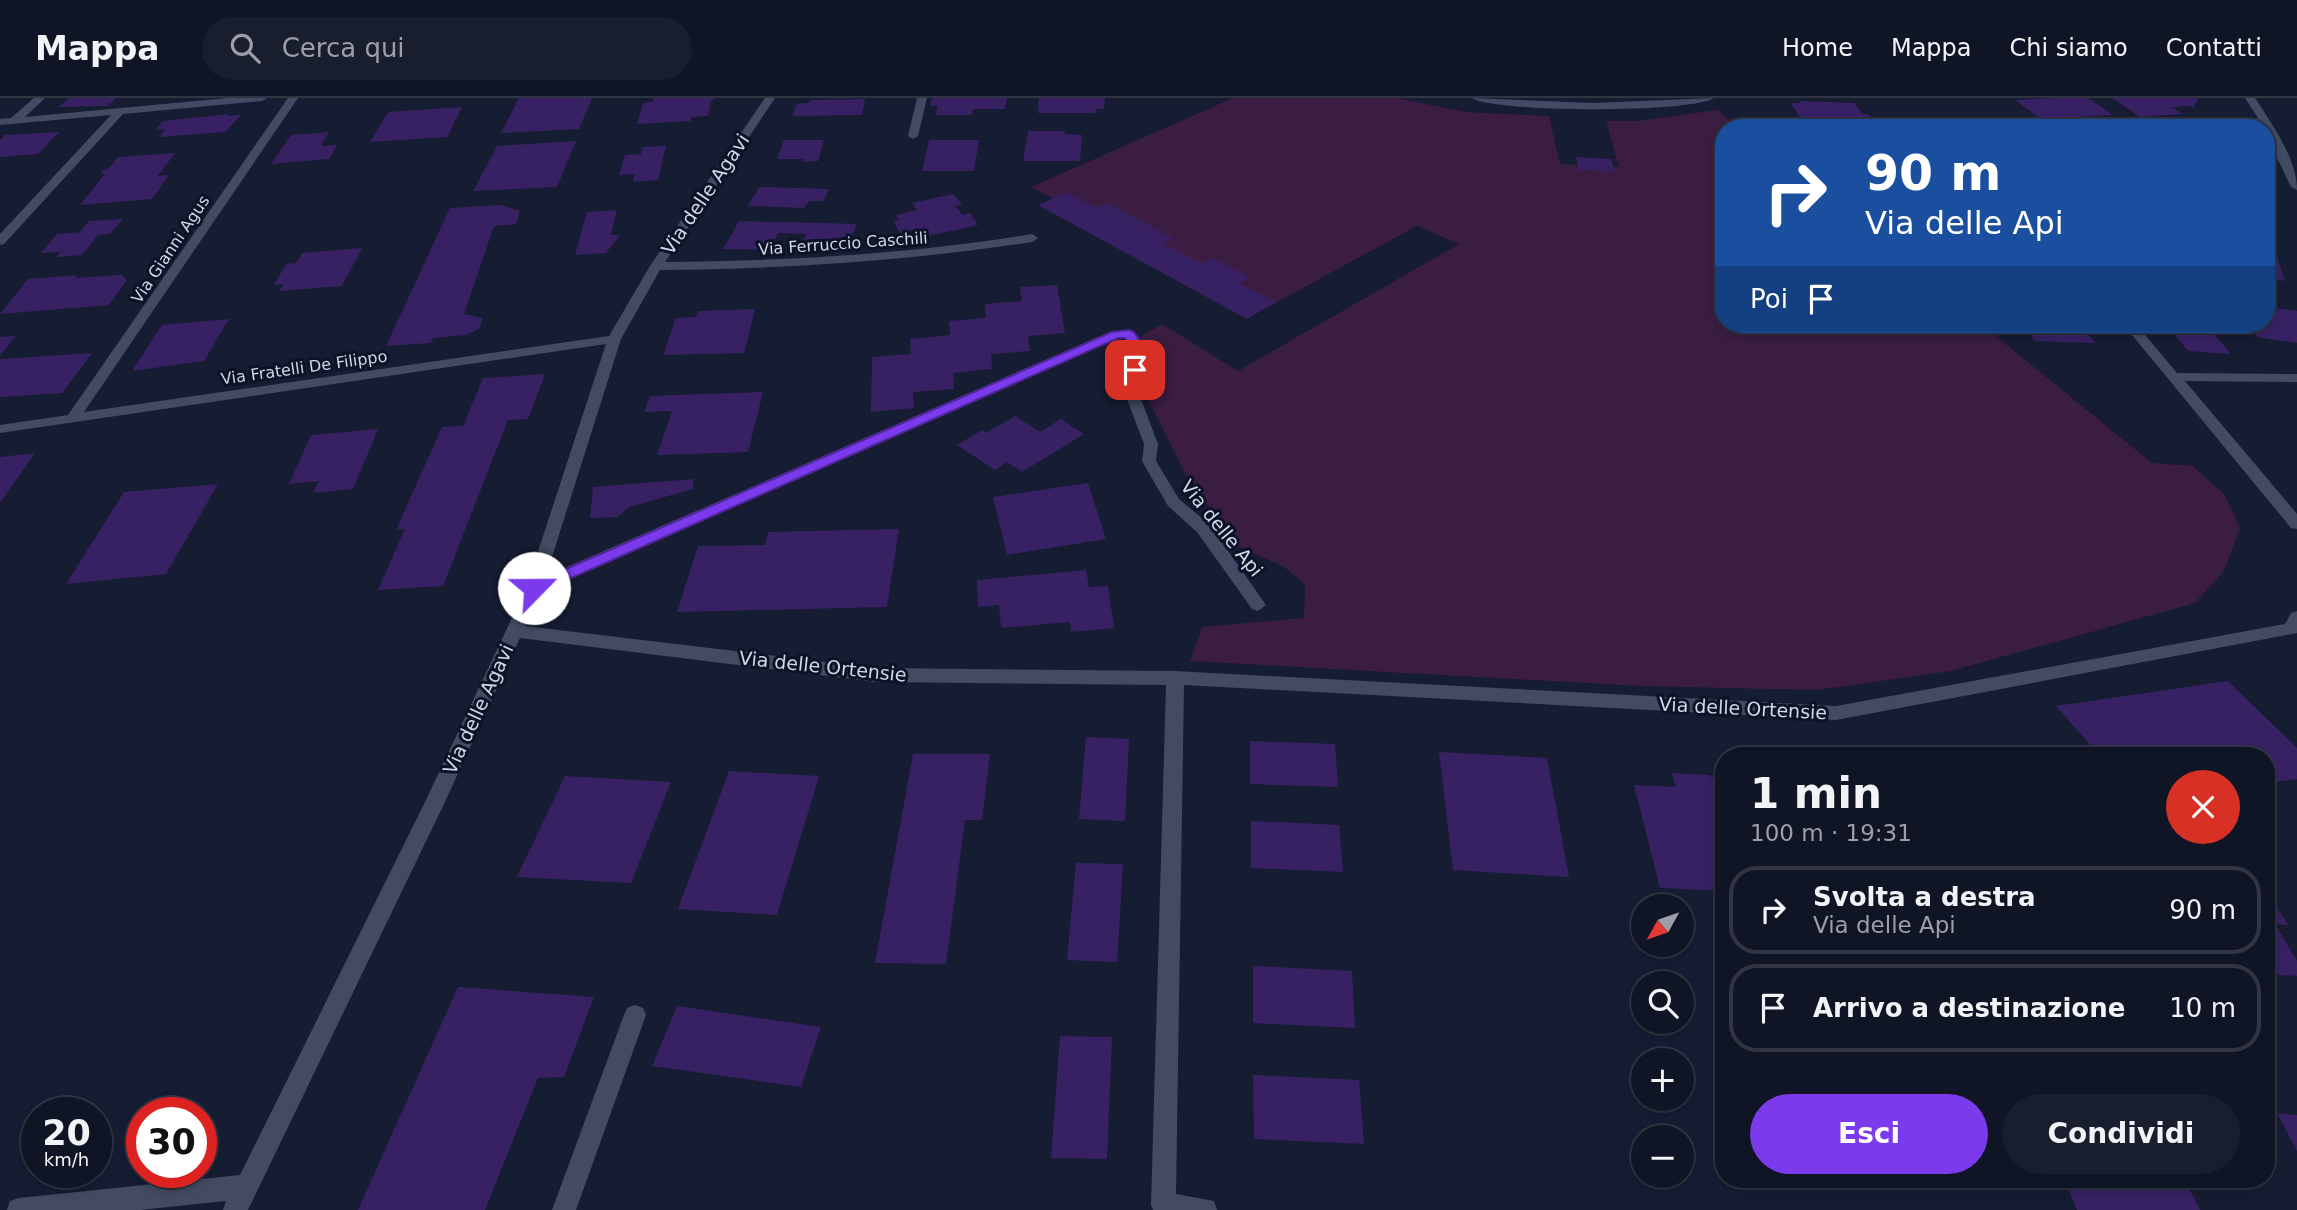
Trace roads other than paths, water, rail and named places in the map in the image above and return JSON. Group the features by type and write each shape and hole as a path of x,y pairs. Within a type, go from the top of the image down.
{"street":[{"path":"14,121 40,98"},
{"path":"0,122 121,110 172,101 262,98"},
{"name":"Via Gianni Agus","path":"73,418 293,98"},
{"name":"Via delle Agavi","path":"235,1210 435,804 534,588 614,338 656,266 770,98"},
{"path":"913,136 922,98"},
{"path":"1477,98 1607,105 1709,98"},
{"path":"2250,98 2264,119"},
{"path":"0,241 121,110"},
{"path":"2275,142 2297,187"},
{"name":"Via Ferruccio Caschili","path":"656,266 844,261 964,250 1031,238"},
{"path":"2136,333 2297,524"},
{"name":"Via delle Api","path":"534,588 1116,334 1129,334 1137,346 1132,394 1151,444 1149,461 1174,502 1203,528 1258,605"},
{"name":"Via Fratelli De Filippo","path":"0,429 614,338"},
{"path":"2173,377 2297,378"},
{"name":"Via delle Ortensie","path":"514,631 876,675 1175,678 1836,713 2291,629 2297,617"},
{"path":"1175,678 1163,1205 1205,1210"},
{"path":"564,1210 635,1015"},
{"path":"19,1210 246,1187"}]}
